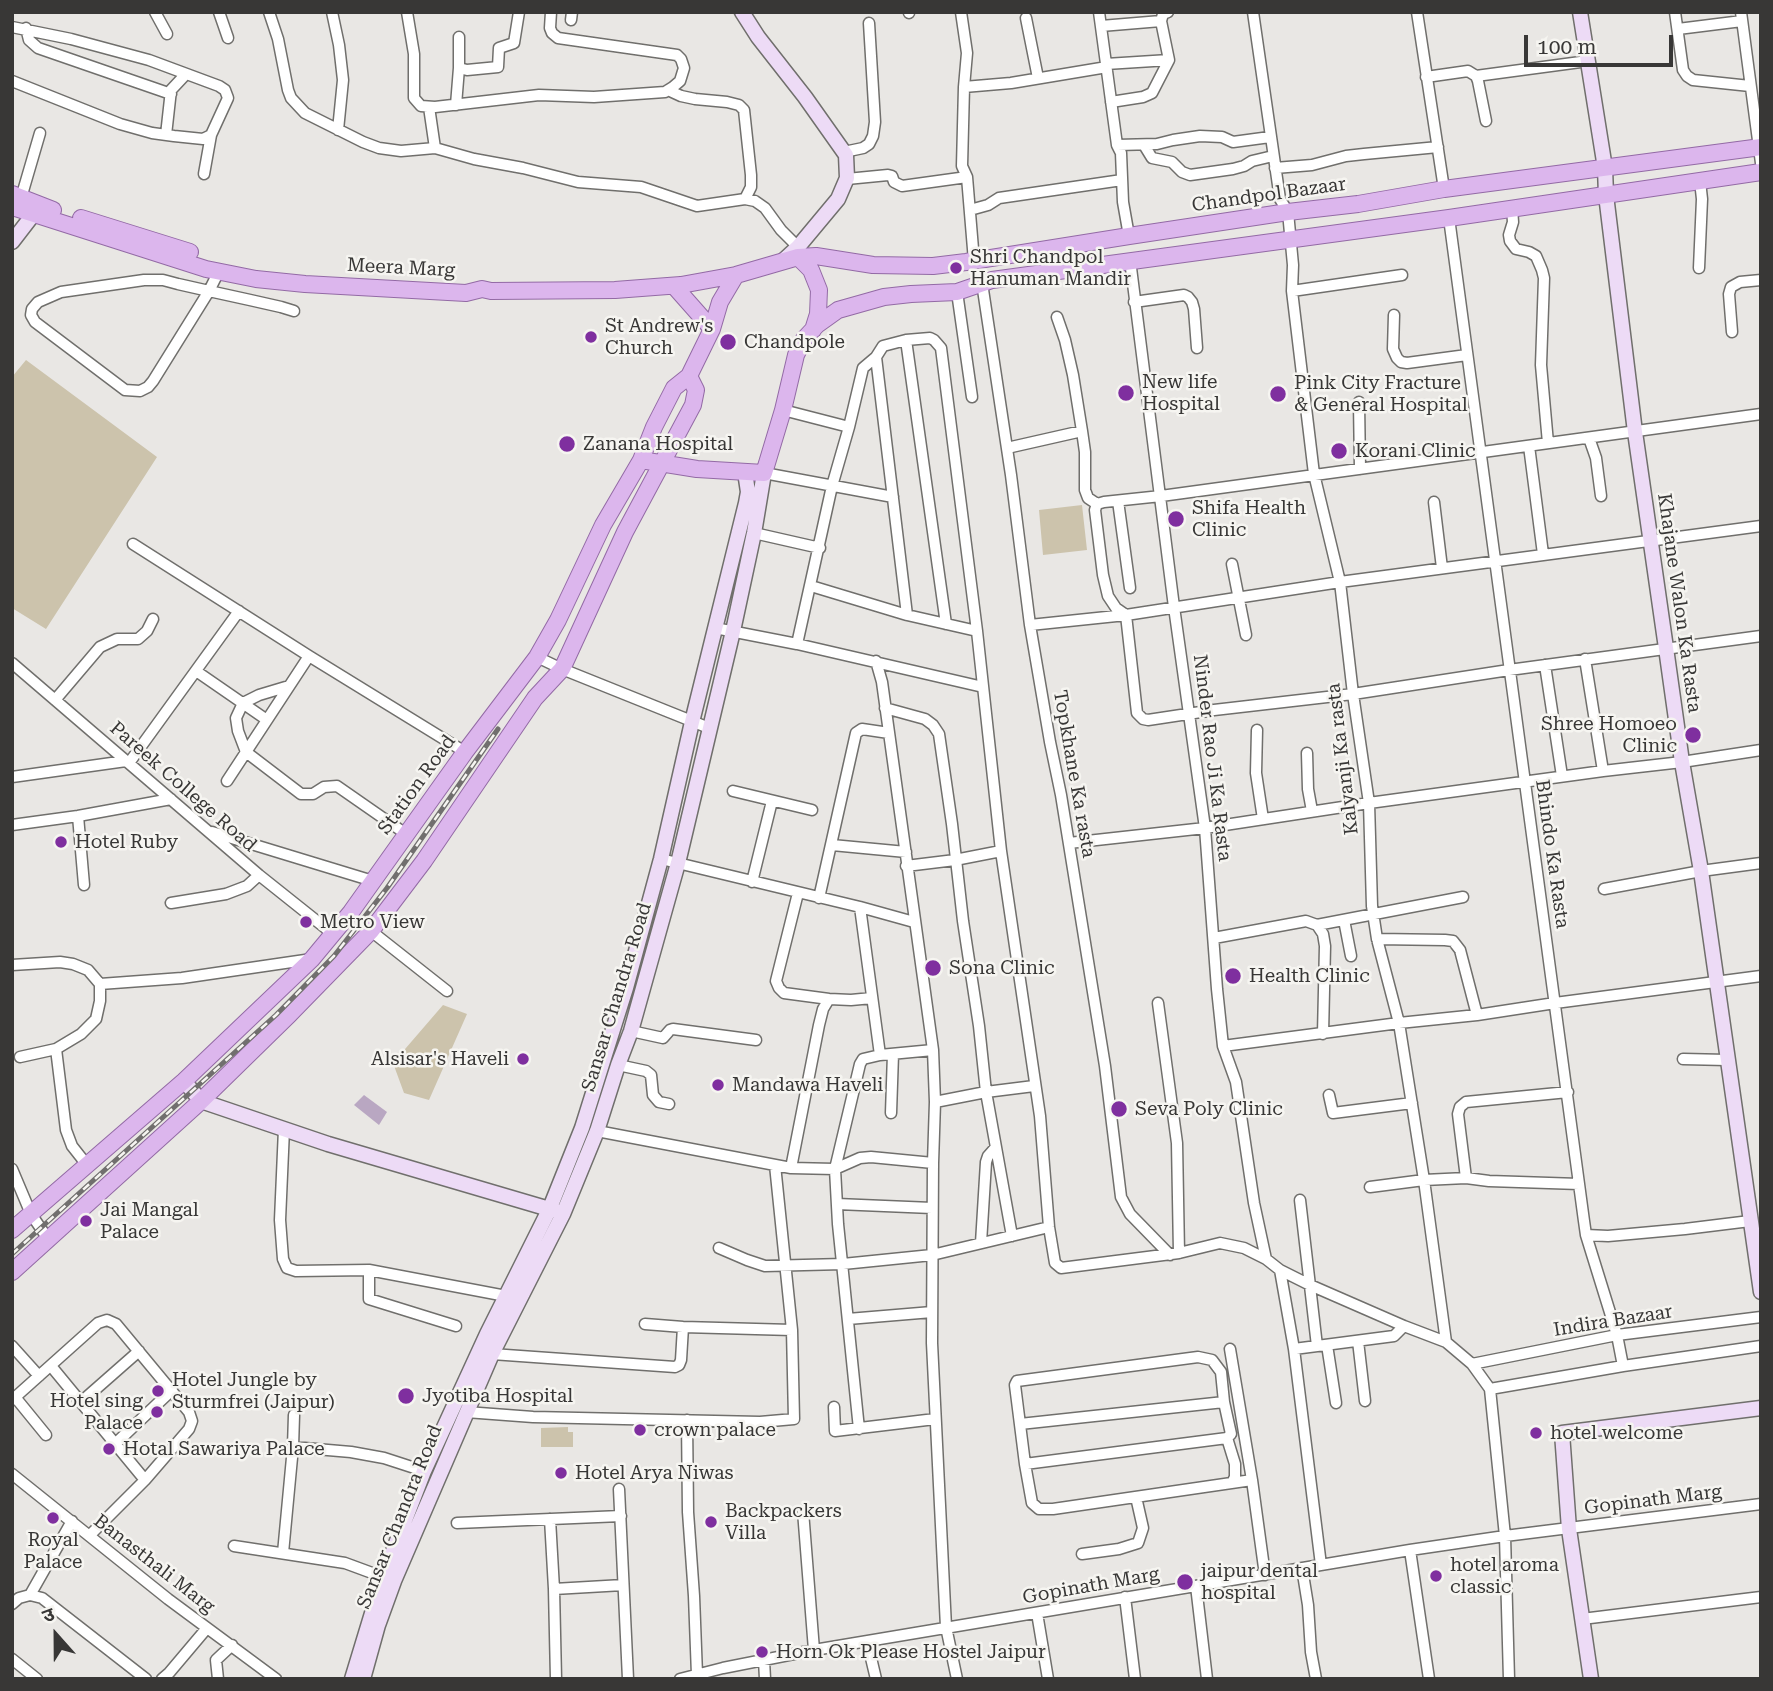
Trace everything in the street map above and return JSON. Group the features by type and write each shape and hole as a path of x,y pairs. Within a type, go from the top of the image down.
{"main road":[{"name":"Chandpol Bazaar","path":"793,255 873,265 933,266 1444,189 1605,168 1760,153"},
{"path":"957,292 982,283 1130,260 1449,218 1761,172"},
{"name":"Meera Marg","path":"15,200 37,210 219,271 256,279 466,293 482,289"},
{"name":"Meera Marg","path":"37,210 247,269 309,275 471,283 482,289"},
{"path":"482,289 615,290 674,286 736,275 793,255 811,270 819,290 818,314 813,330"},
{"name":"Station Road","path":"12,1230 184,1081 312,959 333,934 537,657 558,620 603,525 641,460 674,388 690,376 712,329 720,302 736,275"},
{"path":"674,286 712,329"},
{"name":"Sansar Chandra Road","path":"764,473 796,355 804,339 813,330 838,310 884,297 957,292"},
{"path":"12,1272 201,1101 371,931 424,860 535,698 562,669 625,532 693,405 696,390 690,376"},
{"path":"641,460 697,469 764,473"}],"street":[{"path":"155,12 167,34"},
{"path":"219,12 228,38"},
{"path":"269,12 291,97 305,113 338,130 379,148 401,151 435,148 578,182 641,187 697,206 755,201 765,208 781,230 793,255 838,199 847,179 846,155 742,12"},
{"path":"332,12 343,80 338,130"},
{"path":"407,12 414,54 414,98 421,106 456,105 539,95 594,97 665,92 680,81 684,68 677,55 558,37 552,33 550,27 551,12"},
{"path":"459,68 467,70 498,67 499,48 514,43 519,12"},
{"path":"961,12 967,53 962,166 967,177 974,261"},
{"path":"1099,12 1117,145 1121,153 1123,202 1129,236"},
{"name":"Kalyanji Ka rasta","path":"1252,12 1280,199 1288,212 1293,265 1292,291 1314,474 1340,582 1369,803 1373,914 1399,1023 1446,1342"},
{"path":"1417,12 1444,189"},
{"name":"Khajane Walon Ka Rasta","path":"1580,12 1605,168 1635,432 1761,1293"},
{"path":"1675,12 1683,70 1687,76 1693,80 1750,86"},
{"path":"1101,26 1164,17 1169,60 1152,93 1111,102"},
{"path":"1678,29 1741,17 1760,153"},
{"path":"1026,18 1038,78"},
{"path":"844,152 863,148 873,136 875,122 869,23"},
{"path":"12,27 26,28 149,60 225,90 228,98 211,135 204,174"},
{"path":"26,28 29,40 38,48 171,94"},
{"path":"456,105 459,37"},
{"path":"964,87 1011,83 1106,66 1169,60"},
{"path":"1476,76 1588,61"},
{"path":"1426,77 1468,71 1476,76 1486,121"},
{"path":"166,135 171,94 176,83 186,74"},
{"path":"12,81 120,124 166,135 203,139 211,135"},
{"path":"668,90 695,99 739,105 744,110 751,175 751,187 745,200"},
{"path":"429,107 435,148"},
{"path":"15,200 40,133"},
{"path":"1117,145 1157,144 1200,136 1222,137 1233,142 1270,137"},
{"path":"1144,145 1152,158 1172,162 1190,176 1233,169 1252,160 1312,165 1346,156 1438,147"},
{"path":"847,179 888,175 902,186 967,177"},
{"path":"970,210 988,205 999,198 1122,180"},
{"path":"1699,268 1702,199 1700,181"},
{"path":"1512,208 1510,241 1516,250 1536,256 1544,278 1541,355 1548,443"},
{"path":"12,242 37,210"},
{"name":"Bhindo Ka Rasta","path":"1449,218 1586,1235 1617,1335 1623,1366"},
{"name":"Ninder Rao Ji Ka Rasta","path":"1130,260 1205,828 1223,1046 1236,1082 1254,1203 1266,1259"},
{"path":"219,271 209,291 153,381 140,391 125,390 35,322 31,315 32,309 46,297 61,292 144,280 163,280 209,291 293,311"},
{"path":"1292,291 1402,275"},
{"path":"1732,332 1729,294 1731,287 1740,282 1761,280"},
{"name":"Topkhane Ka rasta","path":"982,283 1030,625 1105,1066 1121,1197 1130,1214 1174,1254"},
{"path":"957,292 972,397"},
{"path":"1134,302 1184,295 1188,297 1194,309 1197,348"},
{"path":"1394,315 1393,349 1401,362 1467,355"},
{"path":"1057,317 1073,375 1083,431 1085,490 1088,498 1097,505 1761,414"},
{"path":"797,644 832,486 863,368 876,357 883,346 930,338 941,348 977,631 1001,851 1040,1116 1049,1227 1055,1263 1061,1268 1174,1254 1220,1243 1244,1248 1310,1285 1446,1342 1472,1364 1490,1389 1505,1536 1509,1679"},
{"path":"906,340 946,624"},
{"path":"876,357 907,615"},
{"path":"1359,402 1360,468"},
{"path":"783,410 849,426"},
{"path":"1007,448 1083,431"},
{"path":"1589,438 1596,458 1601,496"},
{"path":"1529,446 1543,554"},
{"name":"Sansar Chandra Road","path":"352,1679 383,1577 424,1471 506,1296 556,1211 626,988 661,859 746,503 748,492 745,472"},
{"path":"764,473 893,497"},
{"name":"Sansar Chandra Road","path":"363,1679 394,1581 556,1211 597,1131 631,1031 678,863 733,631 764,473"},
{"path":"1118,501 1130,588"},
{"path":"1434,502 1442,568"},
{"path":"1097,505 1095,510 1103,575 1108,596 1116,608 1126,615 1137,713 1148,720 1761,636"},
{"path":"1030,625 1126,615 1496,560 1761,526"},
{"path":"754,533 820,548"},
{"path":"133,544 465,752"},
{"path":"1232,565 1246,635"},
{"path":"811,586 907,615 977,631"},
{"path":"12,777 127,762 239,611"},
{"path":"55,700 100,647 117,639 138,639 147,631 153,619"},
{"path":"715,628 876,661 983,687"},
{"path":"227,781 309,656"},
{"path":"537,657 709,729"},
{"path":"1585,659 1603,771"},
{"path":"876,661 882,682 933,1050 935,1102 932,1312 935,1419 946,1627 957,1679"},
{"name":"Pareek College Road","path":"12,663 259,875 333,934"},
{"path":"1545,665 1562,776"},
{"path":"196,671 267,720"},
{"path":"289,686 243,703 236,718 246,752 302,794 313,794 324,787 337,786 406,834"},
{"path":"885,708 925,719 939,734 986,1092 1012,1236"},
{"path":"819,898 856,733 862,729 889,733"},
{"path":"1257,730 1256,773 1263,819"},
{"path":"1069,844 1205,828 1761,750"},
{"path":"1307,753 1312,811"},
{"path":"733,791 812,810"},
{"path":"12,825 171,799"},
{"path":"752,881 772,801"},
{"path":"78,816 84,885"},
{"path":"208,831 373,881"},
{"path":"832,845 905,852"},
{"path":"906,866 1001,851"},
{"path":"661,859 914,922"},
{"path":"1604,889 1761,863"},
{"path":"171,903 226,894 247,886 259,875"},
{"path":"798,893 776,981 779,988 783,993 829,999 872,998"},
{"path":"1214,938 1307,921 1317,925 1463,897"},
{"path":"860,907 880,1055"},
{"path":"1345,920 1351,956"},
{"path":"1317,925 1323,934 1325,946 1323,1034"},
{"path":"371,931 447,991"},
{"path":"1377,939 1453,941 1460,950 1476,1015"},
{"path":"100,984 182,978 312,959"},
{"path":"12,965 60,961 74,964 88,970 100,984 96,1019 81,1034 56,1049 20,1057"},
{"path":"1223,1046 1761,976"},
{"path":"791,1168 819,1025 829,999"},
{"path":"1158,1003 1177,1143 1174,1254"},
{"path":"631,1031 663,1038 673,1030 756,1040"},
{"path":"56,1049 66,1130 72,1146 87,1165"},
{"path":"859,1429 835,1169 863,1059 933,1050"},
{"path":"891,1113 893,1054"},
{"path":"1684,1059 1727,1060"},
{"path":"618,1065 646,1071 651,1075 653,1096 659,1102 669,1104"},
{"path":"184,1081 201,1101 432,1175 556,1211"},
{"path":"935,1102 1034,1086"},
{"path":"1466,1178 1458,1114 1460,1107 1466,1102 1567,1092"},
{"path":"1329,1095 1333,1113 1412,1103"},
{"path":"284,1129 280,1220 283,1259 287,1268 296,1271 369,1270 506,1296"},
{"path":"597,1131 791,1168 835,1169 860,1158 871,1157 933,1163"},
{"path":"981,1243 986,1162 996,1147"},
{"path":"466,1412 533,1417 760,1422 794,1419 792,1330 775,1165"},
{"path":"12,1169 31,1214 48,1239"},
{"path":"1370,1187 1466,1178 1579,1184"},
{"path":"1300,1200 1310,1285 1336,1403"},
{"path":"837,1204 932,1208"},
{"path":"1586,1235 1608,1236 1685,1229 1750,1220"},
{"path":"719,1248 765,1266 843,1264 932,1255 1049,1227"},
{"path":"369,1270 369,1299 456,1326"},
{"path":"1280,1270 1294,1349 1321,1565"},
{"path":"848,1319 932,1312"},
{"name":"Indira Bazaar","path":"1472,1364 1617,1335 1761,1317"},
{"path":"46,1435 14,1399 98,1323 107,1320 116,1324 189,1412 192,1421 189,1429 145,1480 90,1535"},
{"path":"645,1324 792,1330"},
{"path":"1294,1349 1394,1336 1404,1326"},
{"path":"492,1354 675,1367 681,1360 683,1327"},
{"path":"1358,1341 1365,1401"},
{"path":"12,1346 39,1376"},
{"path":"1490,1389 1761,1346"},
{"path":"1230,1349 1265,1575"},
{"path":"81,1402 139,1351"},
{"path":"1025,1464 1227,1438 1231,1434 1221,1372 1212,1360 1198,1357 1017,1381 1015,1385 1025,1464 1032,1503 1039,1509 1053,1509 1252,1480"},
{"path":"51,1366 145,1480"},
{"path":"115,1444 172,1390"},
{"path":"1020,1424 1224,1402"},
{"path":"834,1407 835,1432 935,1419"},
{"path":"1591,1679 1569,1529 1562,1433 1761,1408"},
{"path":"283,1553 294,1415"},
{"path":"687,1420 688,1512 697,1675"},
{"path":"1227,1438 1235,1464 1232,1483"},
{"path":"293,1447 384,1458 424,1471"},
{"name":"Banasthali Marg","path":"12,1474 168,1599 276,1679"},
{"path":"619,1489 628,1679"},
{"path":"1082,1554 1138,1544 1143,1528 1136,1497"},
{"name":"Gopinath Marg","path":"680,1679 814,1650 1410,1550 1761,1504"},
{"path":"803,1511 814,1650"},
{"path":"457,1523 621,1516"},
{"path":"550,1519 556,1679"},
{"path":"30,1595 72,1521"},
{"path":"234,1546 345,1563 383,1577"},
{"path":"1410,1550 1429,1679"},
{"path":"1302,1568 1316,1679"},
{"path":"554,1589 622,1585"},
{"path":"1196,1586 1207,1679"},
{"path":"12,1604 19,1598 30,1595 41,1598 146,1679"},
{"path":"1125,1597 1135,1679"},
{"path":"1582,1619 1761,1597"},
{"path":"1037,1613 1048,1679"},
{"path":"162,1679 207,1628"},
{"path":"867,1641 876,1679"},
{"path":"218,1679 216,1660 232,1645"},
{"path":"12,1659 37,1679"},
{"path":"764,1660 765,1679"}],"shaded area":[{"path":"26,360 157,457 46,629 12,608 12,377"},
{"path":"1082,505 1087,550 1043,555 1039,510"},
{"path":"443,1005 467,1014 429,1100 404,1093 393,1063"},
{"path":"364,1095 387,1112 379,1125 354,1105"},
{"path":"568,1427 568,1432 573,1432 573,1447 541,1447 541,1428"}],"railway":[{"path":"12,1254 276,1015 334,956 387,888 498,729"}],"place":[{"name":"Shri Chandpol Hanuman Mandir","path":"956,268"},
{"name":"St Andrew's Church","path":"591,337"},
{"name":"Chandpole","path":"728,342"},
{"name":"New life Hospital","path":"1126,393"},
{"name":"Pink City Fracture & General Hospital","path":"1278,394"},
{"name":"Zanana Hospital","path":"567,444"},
{"name":"Korani Clinic","path":"1339,451"},
{"name":"Shifa Health Clinic","path":"1176,519"},
{"name":"Shree Homoeo Clinic","path":"1693,735"},
{"name":"Hotel Ruby","path":"61,842"},
{"name":"Metro View","path":"306,922"},
{"name":"Sona Clinic","path":"933,968"},
{"name":"Health Clinic","path":"1233,976"},
{"name":"Alsisar's Haveli","path":"523,1059"},
{"name":"Mandawa Haveli","path":"718,1085"},
{"name":"Seva Poly Clinic","path":"1119,1109"},
{"name":"Jai Mangal Palace","path":"86,1221"},
{"name":"Hotel Jungle by Sturmfrei (Jaipur)","path":"158,1391"},
{"name":"Jyotiba Hospital","path":"406,1396"},
{"name":"Hotel sing Palace","path":"157,1412"},
{"name":"crown palace","path":"640,1430"},
{"name":"hotel welcome","path":"1536,1433"},
{"name":"Hotal Sawariya Palace","path":"109,1449"},
{"name":"Hotel Arya Niwas","path":"561,1473"},
{"name":"Royal Palace","path":"53,1518"},
{"name":"Backpackers Villa","path":"711,1522"},
{"name":"hotel aroma classic","path":"1436,1576"},
{"name":"jaipur dental hospital","path":"1185,1582"},
{"name":"Horn Ok Please Hostel Jaipur","path":"762,1652"}]}
